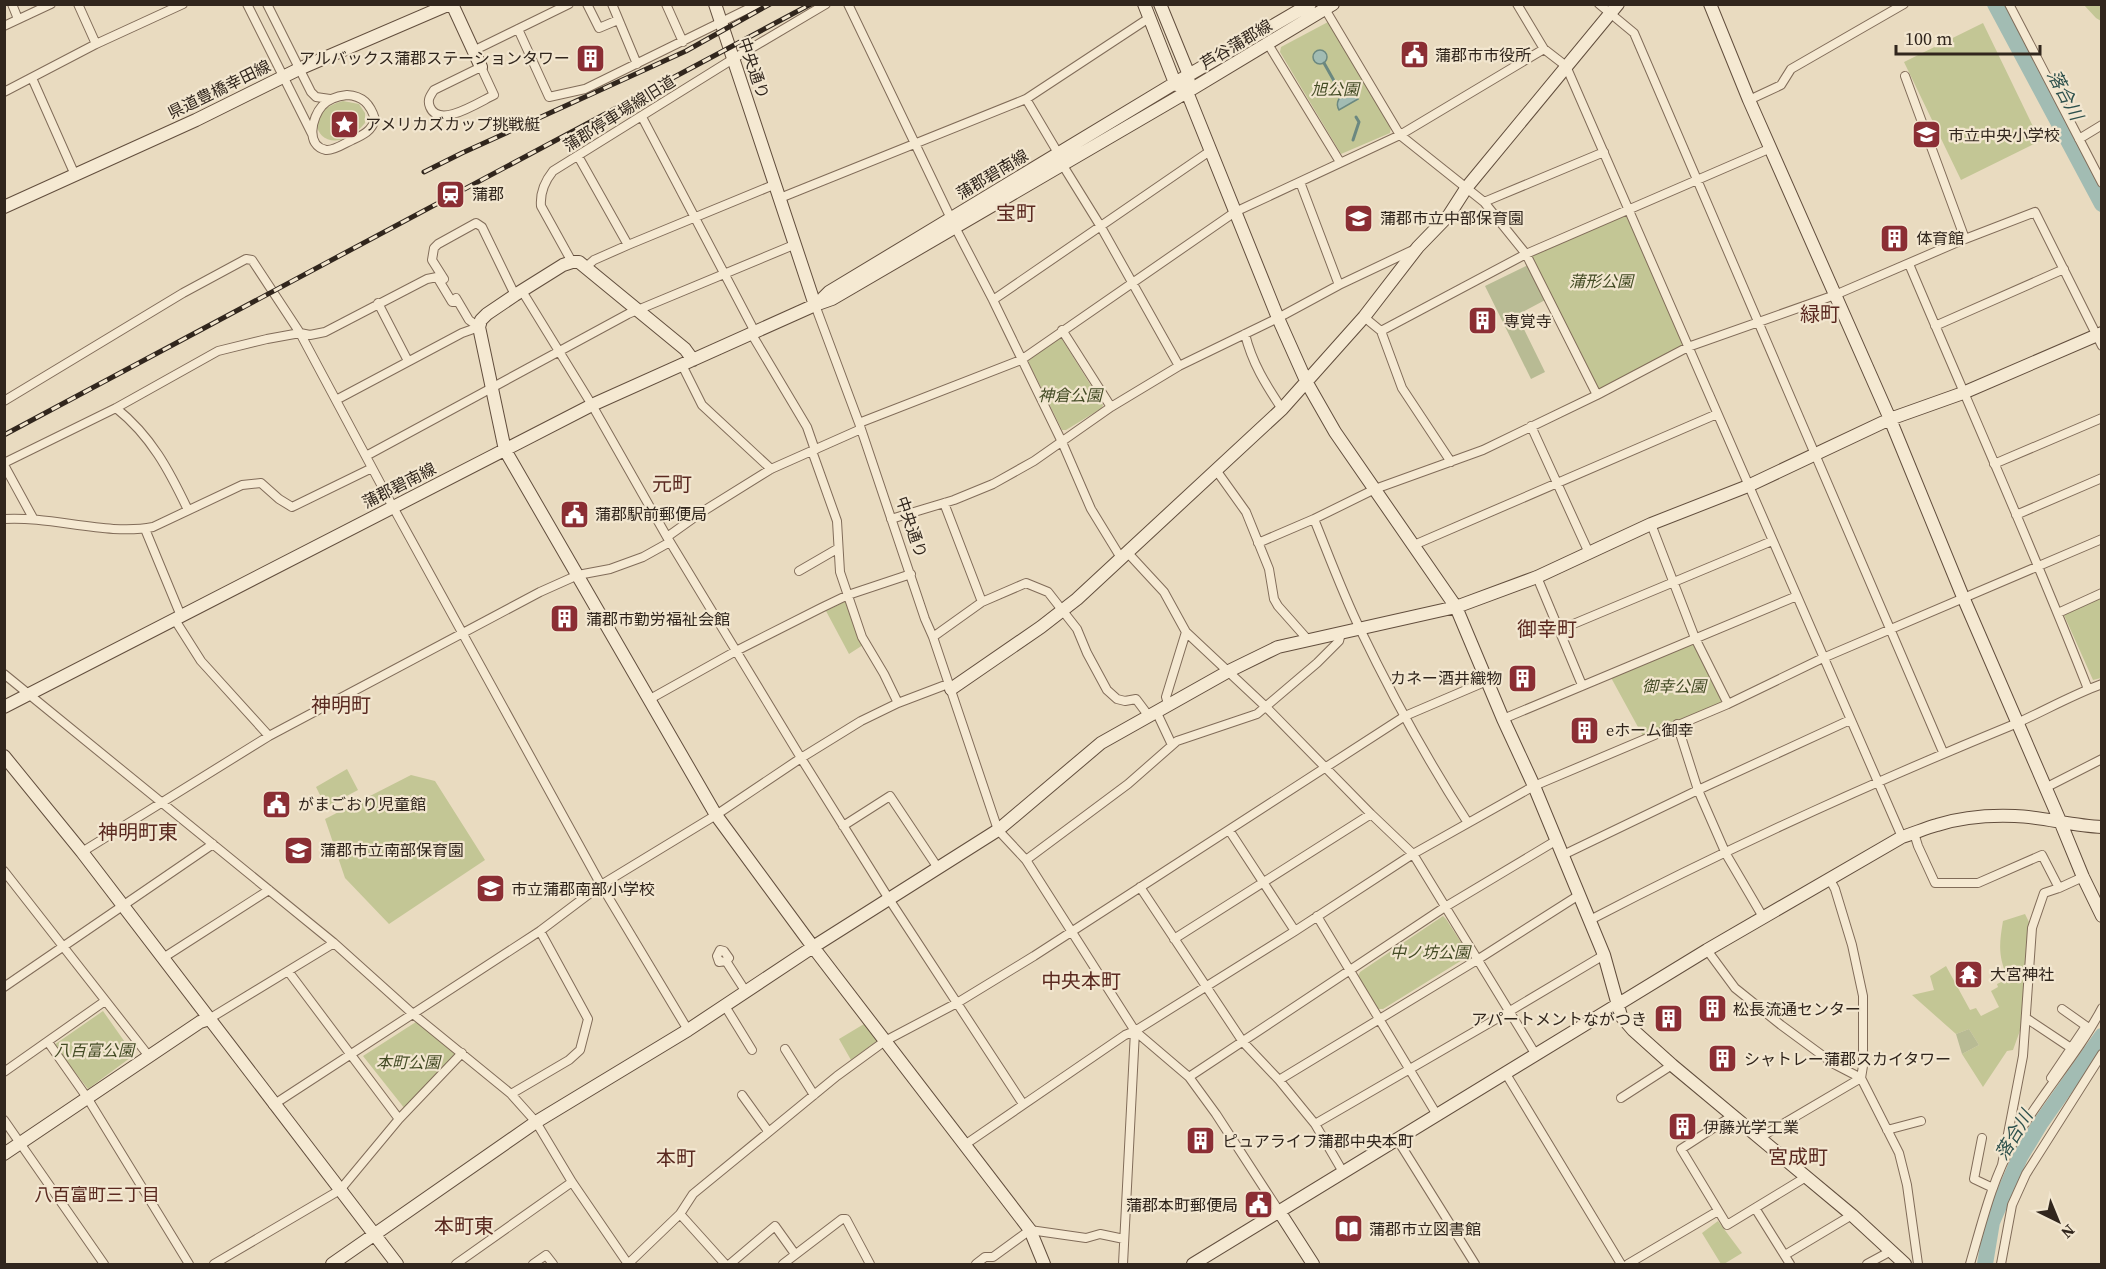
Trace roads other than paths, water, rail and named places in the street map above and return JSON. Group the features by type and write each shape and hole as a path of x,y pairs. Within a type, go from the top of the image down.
{"street":[{"path":"12,4 18,19"},
{"path":"4,26 51,4"},
{"path":"78,4 96,44"},
{"path":"4,92 96,44 183,4"},
{"path":"247,4 318,146 327,150 362,135 372,128 375,116 364,99 347,95 331,99 316,97 299,69 267,4"},
{"path":"451,4 481,67 494,95 448,117 438,116 432,112 428,104 429,97 434,90 481,67"},
{"name":"県道豊橋幸田線","path":"4,207 196,120 299,69 451,4"},
{"path":"473,51 569,4"},
{"path":"587,4 598,28 618,20"},
{"path":"612,4 637,64"},
{"path":"666,4 682,42"},
{"name":"中央通り","path":"715,4 815,305 860,426 998,830 1026,860 1136,1031 1189,1077 1279,1211"},
{"path":"518,29 549,98 585,89 758,4"},
{"name":"蒲郡停車場線旧道","path":"572,261 541,206 540,198 548,176 733,59 826,4"},
{"path":"848,4 1062,442 1098,523 1124,555 1164,592 1186,632 1266,706 1413,854 1536,1055"},
{"path":"1144,4 1175,83 1187,92 1278,318 1307,383 1335,432 1456,607 1590,920 1604,955 1621,1016 1672,1065 1852,1215 1905,1264"},
{"name":"芦谷蒲郡線","path":"1189,75 1310,4"},
{"path":"1517,4 1544,49 1566,66 1877,782 1908,835 1918,846 1935,883 1978,883 2042,855 2059,888"},
{"path":"1599,4 1614,9 1634,33 1943,752"},
{"path":"1710,4 1834,296 1890,419 1963,597 2061,821 2083,878 2102,916"},
{"path":"1749,100 1781,85 1791,69 1904,4"},
{"path":"2009,4 2102,183"},
{"name":"芦谷蒲郡線","path":"1164,6 1189,75 1187,92"},
{"path":"1329,7 1400,135 1484,202 1526,254 1597,394"},
{"name":"芦谷蒲郡線","path":"1187,92 1329,7"},
{"path":"273,1105 540,931 601,885 801,758 861,721 898,703 950,686 1063,610 1282,409 1307,383 1364,317 1418,247 1449,215 1467,187 1614,9"},
{"path":"780,198 1026,99 1149,18"},
{"path":"1268,44 1340,162"},
{"path":"82,852 269,736 462,633 578,575 610,569 643,557 702,512 771,470 860,426 1021,360 1236,212 1400,135 1544,49"},
{"name":"蒲郡碧南線","path":"4,708 592,405 815,305 829,292 953,223 1060,159 1189,75"},
{"path":"1905,76 1965,239"},
{"path":"32,78 75,175"},
{"name":"蒲郡碧南線","path":"1060,159 1187,92"},
{"path":"312,135 316,114 331,99"},
{"path":"1026,99 1179,366"},
{"path":"642,117 753,333 807,427 837,521 840,572 862,637 898,703"},
{"path":"2079,139 2102,125"},
{"path":"1381,331 1526,254 1771,148"},
{"path":"993,300 1210,150"},
{"path":"1484,202 1604,152"},
{"path":"578,156 628,245"},
{"path":"1300,182 1339,285"},
{"path":"586,267 594,260 628,245 776,184"},
{"path":"332,1264 536,1122 688,1030 813,947 998,830 1101,743 1229,671 1278,648 1456,607 1537,577 1651,524 1748,486 1890,419 1963,393 2100,338 2035,212 1965,239 1834,296 1688,347 1484,450 1375,489 1258,543"},
{"path":"479,327 469,320 432,260 438,244 476,223 482,227 519,293 560,351 668,540 843,826 1023,1104"},
{"path":"366,456 637,310 796,244"},
{"path":"891,519 944,503 993,484 1034,461 1111,408 1179,366 1418,247"},
{"path":"4,401 183,293 246,259 255,263 300,333 601,885 688,1030"},
{"path":"771,470 702,405 687,362 685,349 579,262 572,261 519,293 481,320 479,327 505,450 716,814 813,947 1030,1230 1044,1264"},
{"path":"1909,264 2058,612 2088,689"},
{"path":"1935,326 2064,269"},
{"path":"33,518 4,464 116,408 218,351 300,333 310,335 325,332 427,279 437,277 453,303 458,302"},
{"path":"378,303 408,361"},
{"path":"1364,317 1381,331 1402,388 1451,462"},
{"path":"336,400 462,333 479,327"},
{"path":"1062,330 1111,408"},
{"path":"1245,334 1257,370 1282,409"},
{"path":"116,408 132,420 168,466 188,510"},
{"path":"1414,545 1718,414"},
{"path":"1994,464 2102,418"},
{"path":"1531,426 1589,553"},
{"path":"4,519 33,518 120,529 145,529 242,485 261,483 292,507 372,468"},
{"path":"1216,470 1246,512 1269,569 1274,599 1309,641"},
{"path":"2016,515 2102,478"},
{"path":"944,503 982,602"},
{"path":"1314,519 1360,629 1405,716 1468,823"},
{"path":"1651,524 1695,638 1728,704"},
{"path":"145,529 178,618 201,661 269,736"},
{"path":"966,1144 1125,1035 1136,1031 1413,854 1534,786 1728,704 1890,628 2102,539"},
{"path":"1559,630 1772,541"},
{"path":"799,571 837,549"},
{"path":"650,699 736,651 848,595 911,573"},
{"path":"1537,577 1582,685"},
{"path":"933,637 982,602 1026,583 1048,592 1077,628 1087,653 1107,690 1117,699 1140,701 1152,713 1172,745"},
{"path":"2058,612 2102,593"},
{"path":"1503,719 1797,596"},
{"path":"1168,704 1166,697 1186,632"},
{"path":"1026,860 1128,784 1177,741 1257,714 1339,642 1341,633"},
{"path":"4,674 334,943 413,1014 512,1094 536,1122 572,1182 628,1264 680,1214 693,1194 752,1147 768,1131 885,1041 957,1003 1072,932 1405,716 1488,681"},
{"path":"1590,920 1664,882 1877,782 1943,752 2017,723 2102,684"},
{"path":"1563,855 1850,720"},
{"path":"1677,724 1698,790 1726,854 1763,917"},
{"path":"4,756 82,852 273,1105 397,1264"},
{"path":"2045,788 2102,759"},
{"path":"843,826 890,796 938,868"},
{"path":"1174,939 1371,814"},
{"path":"1193,1264 1707,950 1829,878 1908,835 1936,825 1985,816 2016,816 2061,821 2076,826 2102,827"},
{"path":"1229,830 1295,931"},
{"path":"1189,1077 1445,907 1557,840"},
{"path":"4,987 213,844"},
{"path":"4,872 148,1055"},
{"path":"1759,1137 1860,1078 1863,1066 1863,996 1852,945 1829,878"},
{"path":"2002,1165 2023,1056 2032,928 2044,893 2083,878"},
{"path":"1140,887 1243,1042 1279,1080 1315,1124 1343,1172"},
{"path":"163,958 269,890"},
{"path":"1279,1080 1579,895"},
{"path":"1317,916 1437,1115"},
{"path":"512,1094 580,1050 588,1019 540,931"},
{"path":"4,1154 88,1099 148,1055 334,943"},
{"path":"1707,950 1735,988 1780,1025 1834,1064 1860,1078 1899,1153 1907,1185 1918,1264"},
{"path":"1315,1124 1604,955"},
{"path":"726,961 746,992"},
{"path":"288,971 399,1119"},
{"path":"4,1072 105,1001"},
{"path":"725,1006 752,1050"},
{"path":"1970,1264 1993,1188 2013,1142 2079,1047 2102,1008"},
{"path":"2036,1108 2037,1100 2086,1026 2062,1009"},
{"path":"2026,1018 2071,1048"},
{"path":"1123,1264 1136,1031"},
{"path":"48,1042 88,1099 189,1264"},
{"path":"785,1049 814,1095"},
{"path":"214,1264 340,1190 399,1119 462,1053"},
{"path":"2001,1264 2012,1205 2026,1174 2058,1121 2098,1067 2102,1054"},
{"path":"1621,1098 1672,1065"},
{"path":"1506,1074 1621,1264"},
{"path":"742,1095 768,1131"},
{"path":"1732,1116 1681,1149 1727,1226 1806,1177"},
{"path":"4,1120 104,1264"},
{"path":"1887,1130 1921,1121"},
{"path":"1982,1138 1974,1179 1993,1188"},
{"path":"1397,1139 1475,1264"},
{"path":"456,1264 572,1182"},
{"path":"1755,1208 1790,1264"},
{"path":"1279,1211 1313,1264"},
{"path":"1628,1264 1718,1211"},
{"path":"680,1214 725,1264"},
{"path":"1785,1255 1852,1215"},
{"path":"783,1264 842,1219 846,1219 870,1264"},
{"path":"730,1264 775,1226 795,1254"},
{"path":"976,1264 985,1257 993,1257 1030,1230 1086,1238 1106,1234 1124,1239"},
{"path":"1867,1264 1891,1251"},
{"path":"533,1264 546,1255 553,1264"}],"water":[{"path":"1317,50 1323,50 1327,57 1323,64 1317,64 1313,60 1313,54"},
{"path":"1346,94 1354,95 1358,99 1339,110 1338,100"}],"waterway":[{"name":"落合川","path":"1995,4 2102,204"},
{"path":"1324,63 1342,95"},
{"path":"1353,140 1359,122 1356,117"},
{"name":"落合川","path":"1985,1264 1992,1222 2020,1157 2040,1124 2102,1036"}],"railway":[{"path":"424,172 686,51 770,4"},
{"path":"4,435 811,4"}],"place":[{"name":"蒲郡市市役所","path":"1414,55"},
{"name":"アルバックス蒲郡ステーションタワー","path":"591,58"},
{"name":"アメリカズカップ挑戦艇","path":"344,124"},
{"name":"市立中央小学校","path":"1927,135"},
{"name":"蒲郡","path":"451,194"},
{"name":"蒲郡市立中部保育園","path":"1359,218"},
{"name":"体育館","path":"1895,238"},
{"name":"専覚寺","path":"1483,321"},
{"name":"蒲郡駅前郵便局","path":"574,514"},
{"name":"蒲郡市勤労福祉会館","path":"565,619"},
{"name":"カネー酒井織物","path":"1523,678"},
{"name":"eホーム御幸","path":"1585,730"},
{"name":"がまごおり児童館","path":"277,804"},
{"name":"蒲郡市立南部保育園","path":"299,850"},
{"name":"市立蒲郡南部小学校","path":"490,889"},
{"name":"大宮神社","path":"1969,974"},
{"name":"松長流通センター","path":"1712,1009"},
{"name":"アパートメントながつき","path":"1668,1019"},
{"name":"シャトレー蒲郡スカイタワー","path":"1723,1059"},
{"name":"伊藤光学工業","path":"1682,1127"},
{"name":"ピュアライフ蒲郡中央本町","path":"1201,1141"},
{"name":"蒲郡本町郵便局","path":"1259,1205"},
{"name":"蒲郡市立図書館","path":"1348,1229"}],"district":[{"name":"宝町","path":"1016,213"},
{"name":"緑町","path":"1820,314"},
{"name":"元町","path":"672,484"},
{"name":"御幸町","path":"1547,629"},
{"name":"神明町","path":"341,705"},
{"name":"神明町東","path":"138,832"},
{"name":"中央本町","path":"1081,981"},
{"name":"宮成町","path":"1798,1157"},
{"name":"本町","path":"676,1158"},
{"name":"八百富町三丁目","path":"97,1195"},
{"name":"本町東","path":"464,1226"}],"park label":[{"name":"旭公園","path":"1335,89"},
{"name":"蒲形公園","path":"1601,281"},
{"name":"神倉公園","path":"1070,395"},
{"name":"御幸公園","path":"1674,686"},
{"name":"中ノ坊公園","path":"1430,952"},
{"name":"八百富公園","path":"94,1050"},
{"name":"本町公園","path":"408,1062"}]}
